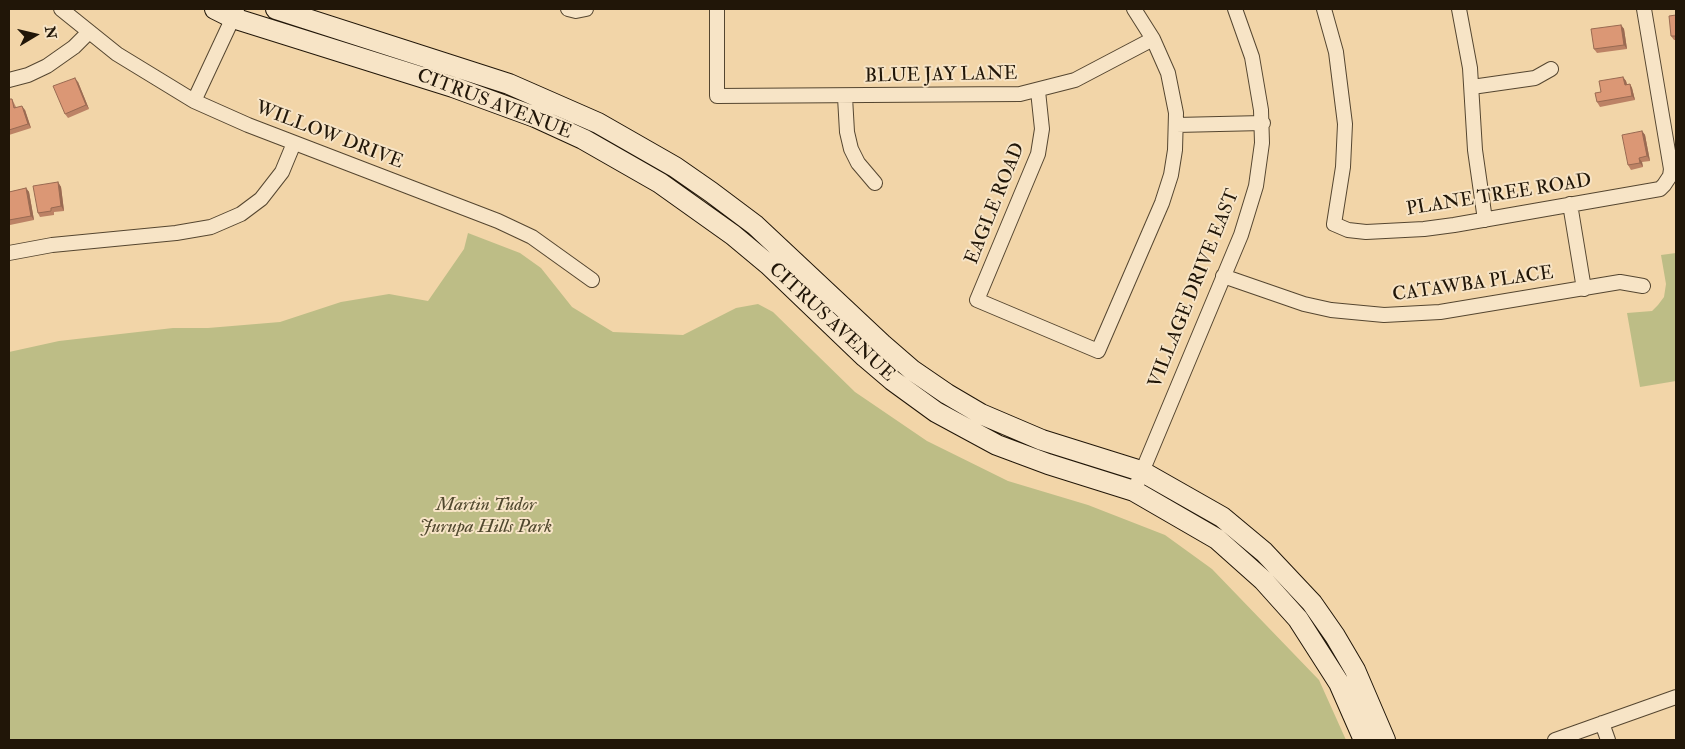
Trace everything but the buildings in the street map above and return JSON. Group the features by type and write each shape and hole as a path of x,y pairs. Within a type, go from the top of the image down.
{"street":[{"name":"WILLOW DRIVE","path":"62,9 140,70 194,102 532,237 592,280"},
{"name":"CITRUS AVENUE","path":"215,9 235,13 535,117 583,139 660,183 733,235 769,265 864,357 936,412 996,445 1048,464 1134,491 1217,539 1263,580 1298,619 1339,683 1364,740"},
{"name":"CITRUS AVENUE","path":"276,9 508,84 598,123 674,167 755,225 882,344 912,370 946,394 981,414 1042,440 1142,471 1222,517 1264,552 1294,582 1335,636 1355,670 1386,740"},
{"path":"568,9 576,11 586,9"},
{"name":"BLUE JAY LANE","path":"716,9 717,96 994,96 1038,91 1075,80 1154,38"},
{"path":"1134,9 1154,38 1168,73 1176,125 1263,123"},
{"name":"VILLAGE DRIVE EAST","path":"1134,491 1253,199 1263,123 1252,58 1235,9"},
{"name":"PLANE TREE ROAD","path":"1324,9 1336,52 1345,124 1343,167 1334,224 1348,230 1390,232 1424,230 1660,189 1668,181 1671,169 1644,9"},
{"path":"1459,9 1467,43 1472,87 1475,150 1485,220"},
{"path":"194,102 235,13"},
{"path":"9,80 28,75 47,66 74,47 89,32"},
{"path":"1472,87 1535,78 1551,69"},
{"name":"EAGLE ROAD","path":"1038,91 1042,122 1038,154 977,300 1098,351 1167,189 1173,162 1176,125"},
{"path":"845,96 846,132 850,149 858,163 875,183"},
{"path":"9,253 52,245 185,232 211,227 241,214 261,199 282,172 294,143"},
{"path":"1570,204 1584,288"},
{"name":"CATAWBA PLACE","path":"1223,276 1304,304 1331,310 1384,315 1440,312 1620,282 1643,286"},
{"path":"1555,740 1676,697"},
{"path":"1602,723 1608,740"}],"green space":[{"name":"Martin Tudor Jurupa Hills Park","path":"468,233 520,253 541,268 572,307 613,332 683,335 736,308 758,304 773,312 855,392 927,441 1008,481 1088,505 1165,535 1212,569 1319,680 1346,740 9,740 9,352 59,341 173,328 208,328 280,322 341,302 389,294 428,301 464,249"},
{"path":"1676,253 1676,381 1640,387 1627,313 1652,311 1658,305 1664,297 1666,284 1661,255"}]}
